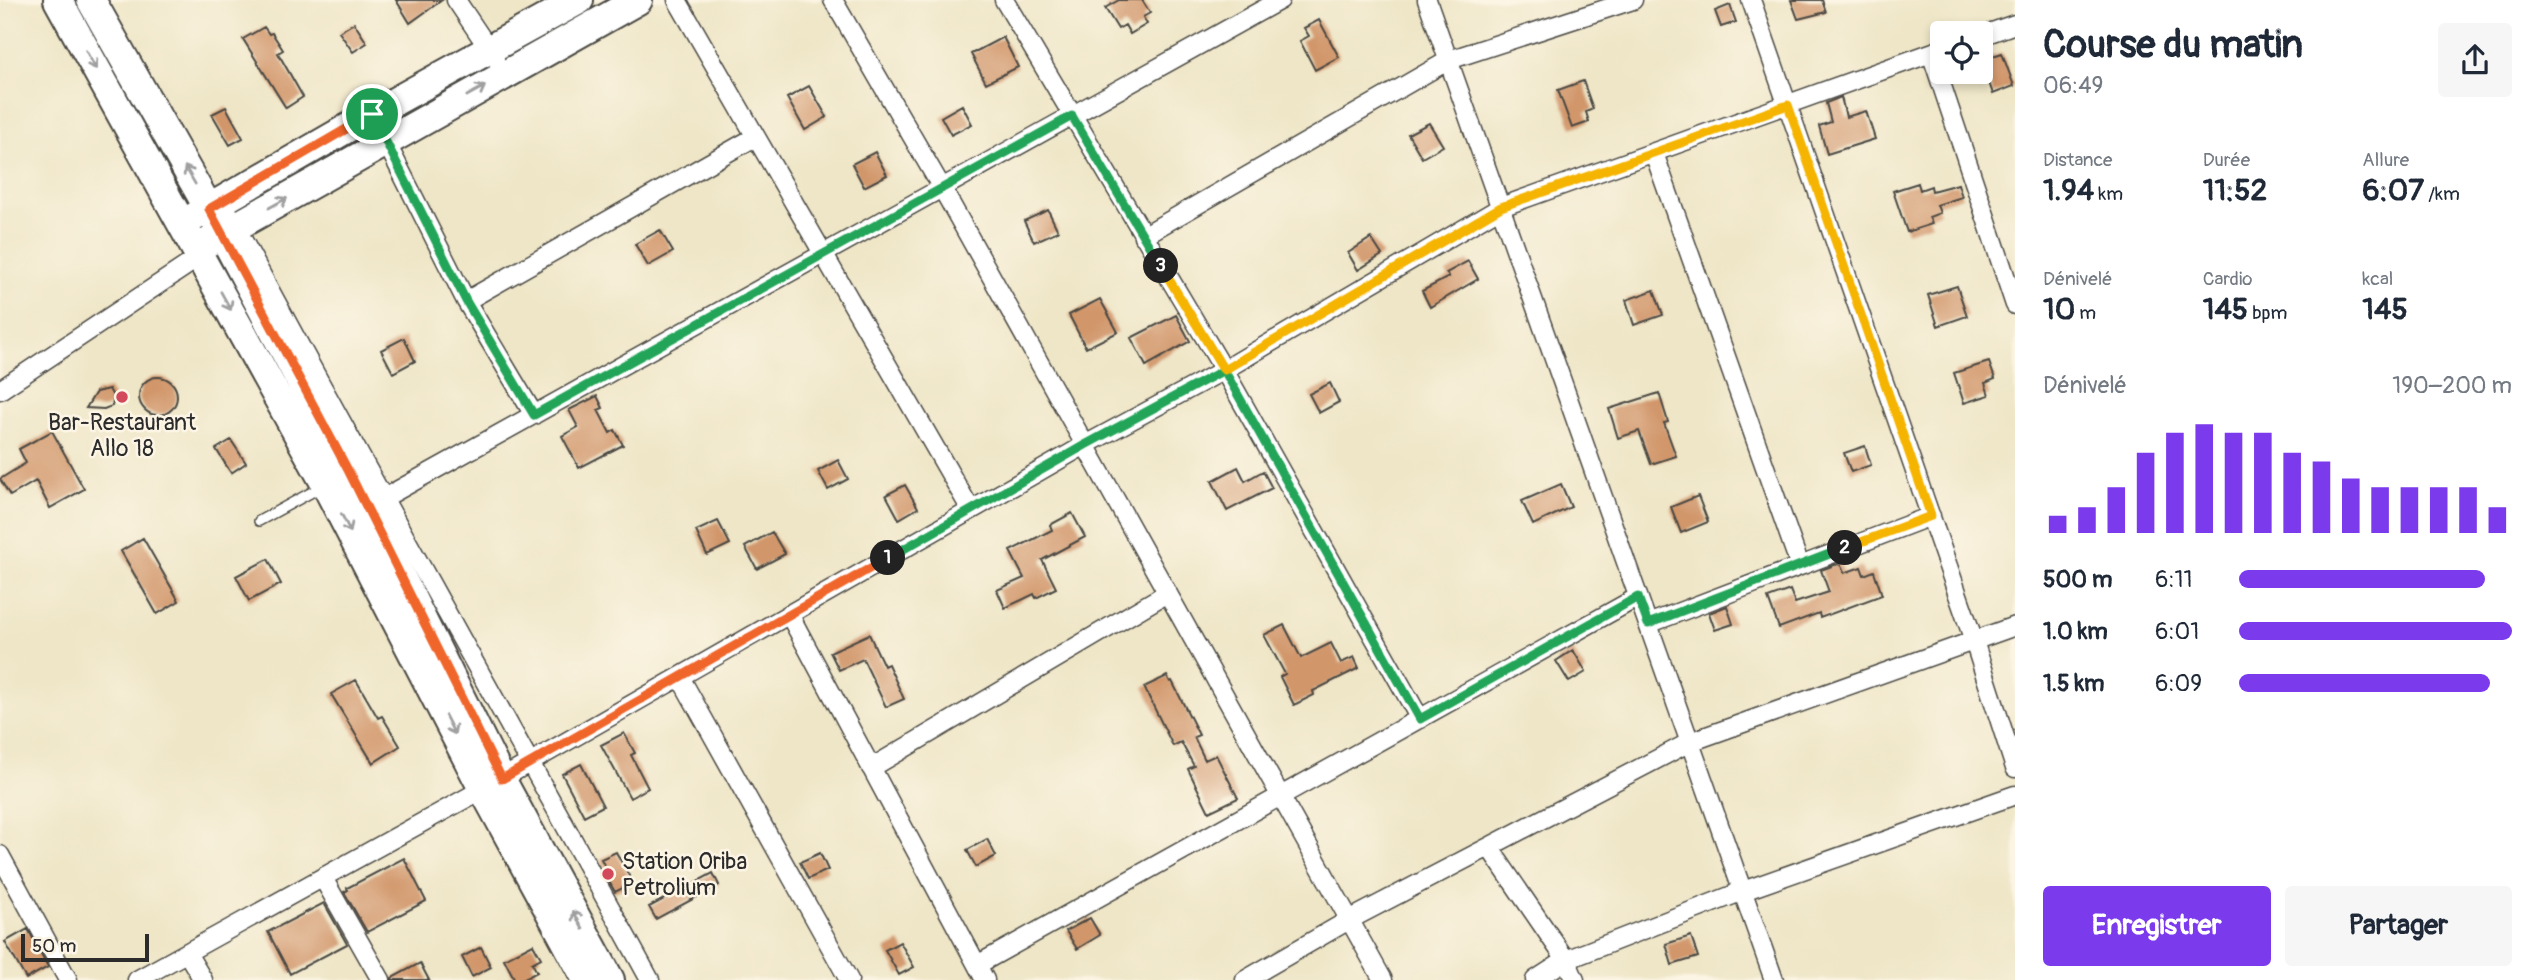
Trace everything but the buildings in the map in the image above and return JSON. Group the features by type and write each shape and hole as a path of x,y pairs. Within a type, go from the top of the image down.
{"main road":[{"path":"58,0 199,252 338,478"},
{"path":"90,0 229,230 338,478 493,784 587,980"},
{"path":"183,223 372,114 579,0"},
{"path":"199,252 229,230 638,0"},
{"path":"493,784 610,980"}],"street":[{"path":"456,0 507,74"},
{"path":"677,0 971,510"},
{"path":"833,0 942,188 1382,980"},
{"path":"1004,0 1224,370 1420,719"},
{"path":"382,499 1280,0"},
{"path":"1427,0 1774,980"},
{"path":"1143,236 1449,60 1633,0"},
{"path":"1751,0 1974,641 2015,768"},
{"path":"1993,32 2015,24"},
{"path":"137,980 493,784 1085,445 1224,370 1501,207 1930,54"},
{"path":"1947,84 2015,305"},
{"path":"372,114 466,301 534,415"},
{"path":"466,301 755,137"},
{"path":"1654,153 1800,566"},
{"path":"229,230 531,762 650,980"},
{"path":"0,390 199,252"},
{"path":"1648,624 1931,516"},
{"path":"871,768 1167,593"},
{"path":"789,614 981,973 1280,796 1638,597"},
{"path":"1245,980 1349,920 1690,742 2015,626"},
{"path":"680,677 849,980"},
{"path":"1535,980 1566,960 1743,891 2015,795"},
{"path":"1489,847 1566,960 1575,980"},
{"path":"0,855 68,980"},
{"path":"323,878 381,980"},
{"path":"187,953 202,980"}],"lane":[{"path":"258,521 338,478"}],"place":[{"name":"Bar-Restaurant Allo 18","path":"122,397"},
{"name":"Station Oriba Petrolium","path":"608,874"}],"route":[{"path":"372,114 209,209 349,472 502,779 1085,445 1224,370 1420,719 1638,597 1648,624 1931,516 1788,105 1501,207 1224,370 1072,116 534,415 466,301 372,114"}]}
